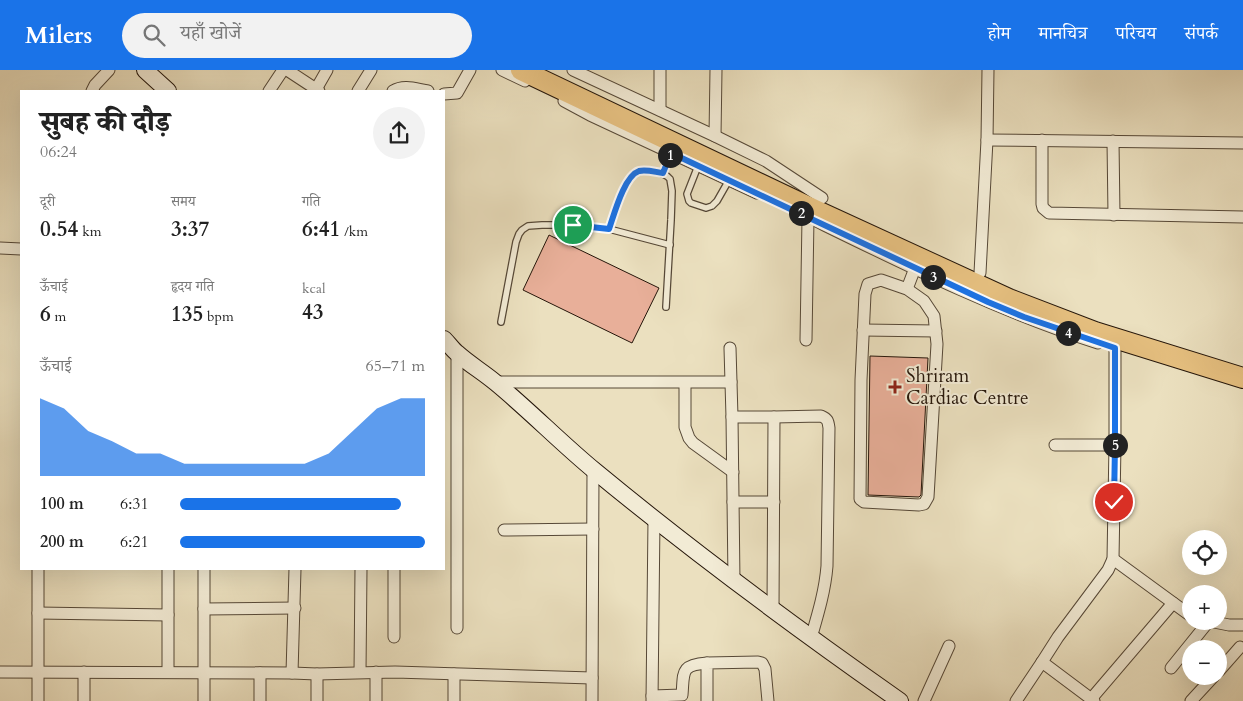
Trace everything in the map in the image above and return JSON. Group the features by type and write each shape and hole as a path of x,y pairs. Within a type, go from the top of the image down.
{"highway":[{"path":"521,70 731,176 816,210 1009,299 1095,332 1243,378"},
{"path":"550,70 1004,284 1097,320 1243,366"}],"street":[{"path":"92,90 94,85 109,70"},
{"path":"144,70 167,90"},
{"path":"270,90 283,70"},
{"path":"287,70 316,90"},
{"path":"317,90 327,70"},
{"path":"445,94 457,93 470,70"},
{"path":"502,70 590,114 673,148 698,166 731,176 808,218 1024,317 1115,348 1243,387"},
{"path":"573,70 587,73 766,161 822,198"},
{"path":"660,70 660,110"},
{"path":"715,136 716,70"},
{"path":"980,273 987,140 988,70"},
{"path":"358,90 368,71"},
{"path":"394,90 408,87 423,90"},
{"path":"987,140 1243,143"},
{"path":"1042,140 1042,204 1046,211 1050,213 1243,217"},
{"path":"1113,141 1114,215"},
{"path":"806,340 808,218"},
{"path":"0,248 20,249"},
{"path":"907,289 915,268"},
{"path":"881,280 907,289 924,301 934,316 937,344 928,498 924,504 864,502 860,499 863,330 865,294 868,284 881,280"},
{"path":"863,330 936,331"},
{"path":"445,340 457,354 495,382 593,470 654,519 811,638 900,701"},
{"path":"730,348 734,581"},
{"path":"1016,701 1068,622 1108,570 1113,559 1115,348"},
{"path":"456,628 457,354"},
{"path":"495,382 731,382"},
{"path":"685,383 686,427 689,438 733,472"},
{"path":"732,417 821,416 828,421 826,580 811,638"},
{"path":"774,417 774,610"},
{"path":"1056,444 1115,445"},
{"path":"592,701 593,470"},
{"path":"733,502 774,502"},
{"path":"654,519 652,699 682,698 684,675 687,668 693,664 758,662 762,663 765,669 768,701"},
{"path":"504,530 593,529"},
{"path":"1113,559 1182,610"},
{"path":"38,570 38,701"},
{"path":"168,570 168,672"},
{"path":"204,570 204,701"},
{"path":"292,673 295,570"},
{"path":"360,672 361,570"},
{"path":"394,570 394,637"},
{"path":"1042,662 1093,700 1173,603"},
{"path":"204,609 295,608"},
{"path":"38,613 168,615"},
{"path":"1227,625 1243,626"},
{"path":"1172,668 1202,630"},
{"path":"924,701 949,646"},
{"path":"1227,662 1240,647"},
{"path":"707,663 707,701"},
{"path":"0,672 318,674 376,672 592,678"},
{"path":"84,672 84,701"},
{"path":"376,672 376,701"},
{"path":"260,673 260,701"},
{"path":"317,701 318,674"},
{"path":"454,674 454,701"},
{"path":"1191,701 1206,685"}],"lane":[{"path":"663,173 673,148"},
{"path":"698,166 687,194 691,203 706,208 712,206 717,201 731,176"},
{"path":"609,229 627,182 633,175 638,171 646,170 663,173 668,176 671,183 666,307"},
{"path":"501,322 514,249 519,234 528,226 573,225 609,229 670,245"}],"building":[{"path":"549,235 659,288 632,343 523,290"},
{"path":"870,356 928,358 921,495 919,497 868,495"}],"place":[{"name":"Shriram Cardiac Centre","path":"895,387"}],"route":[{"path":"573,225 609,229 627,182 638,171 646,170 663,173 671,153 988,302 1024,317 1115,348 1114,502"}]}
